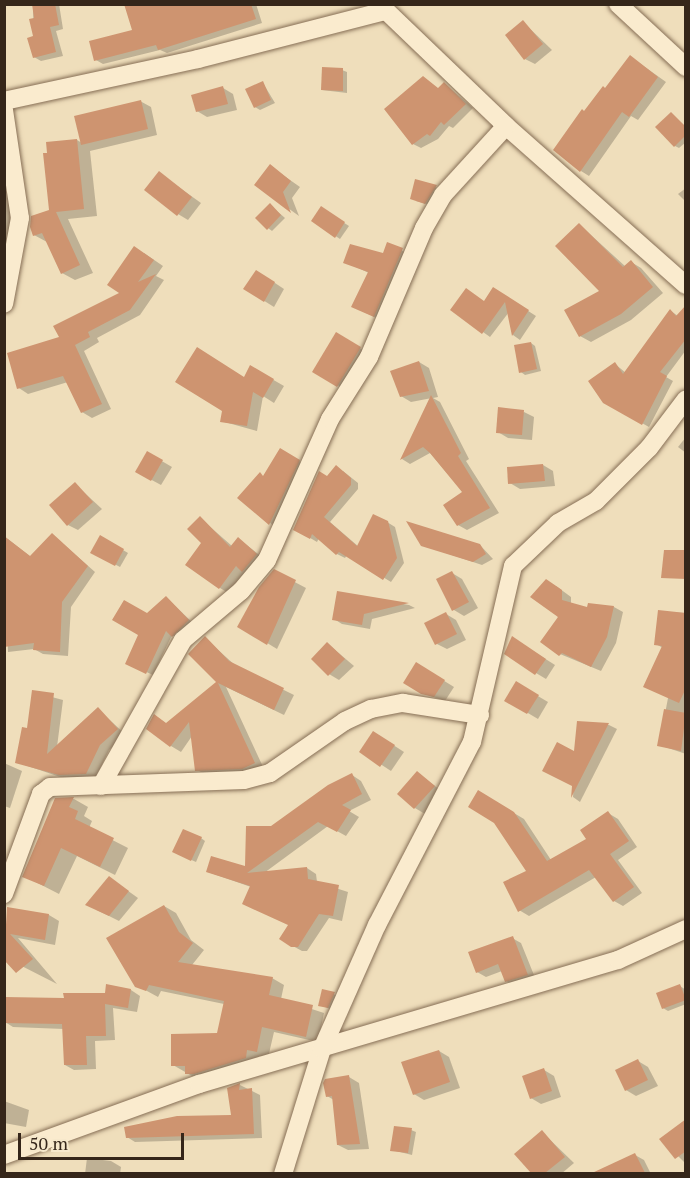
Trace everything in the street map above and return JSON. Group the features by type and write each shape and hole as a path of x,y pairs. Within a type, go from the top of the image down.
{"street":[{"path":"618,4 686,67"},
{"path":"4,101 198,59 382,8 506,126 686,285"},
{"path":"4,110 20,218 4,304"},
{"path":"101,786 183,640 241,591 267,560 330,419 369,357 424,228 443,195 506,126"},
{"path":"284,1173 322,1049 377,925 472,742 513,566 558,524 596,501 649,448 686,399"},
{"path":"4,894 41,794 62,784 101,786 244,780 270,773 345,721 371,709 403,703 480,715"},
{"path":"4,1155 199,1084 618,960 686,928"}],"building":[{"path":"32,4 55,4 59,25 50,27 56,52 33,58 27,38 33,36 29,19 34,18"},
{"path":"124,4 251,4 256,19 158,50 156,45 94,61 89,41 132,30"},
{"path":"523,20 543,44 524,60 505,35"},
{"path":"630,55 658,77 629,117 622,112 580,172 553,150 582,109 584,111 603,86 605,88"},
{"path":"322,67 343,68 343,91 321,90"},
{"path":"423,76 438,88 444,82 466,104 444,125 441,122 430,136 427,134 412,145 384,109"},
{"path":"263,81 271,100 254,108 245,89"},
{"path":"223,86 228,104 196,112 191,95"},
{"path":"141,100 148,129 81,145 74,116"},
{"path":"671,112 686,127 686,135 674,147 655,127"},
{"path":"77,139 84,209 56,212 80,265 61,274 42,233 33,236 30,227 31,216 49,210 43,153 47,153 46,142"},
{"path":"270,164 291,181 283,192 291,213 254,185"},
{"path":"159,171 192,197 177,216 144,190"},
{"path":"415,179 437,185 425,204 410,199"},
{"path":"270,203 281,215 267,230 255,218"},
{"path":"321,206 345,222 335,238 311,221"},
{"path":"579,223 623,267 631,260 653,287 621,314 579,337 564,310 599,291 555,246"},
{"path":"387,242 403,248 374,317 351,307 368,272 343,263 350,244 383,253"},
{"path":"134,246 154,260 138,282 156,274 130,310 88,332 90,337 75,345 102,404 81,413 63,376 17,389 7,353 59,337 53,326 119,293 107,285"},
{"path":"256,270 275,282 264,302 243,289"},
{"path":"493,287 529,310 512,336 505,302 482,334 450,310 466,288 484,301"},
{"path":"686,305 686,339 660,372 667,376 642,425 603,403 588,381 615,362 623,374 670,309 676,316"},
{"path":"336,332 361,347 337,387 312,372"},
{"path":"531,342 537,369 519,373 514,345"},
{"path":"197,347 244,377 250,365 274,379 263,398 253,392 247,426 220,422 222,411 175,382"},
{"path":"419,361 429,391 400,397 390,371"},
{"path":"431,395 461,453 458,456 490,508 457,526 443,505 462,492 430,453 423,447 400,460"},
{"path":"498,407 524,410 522,435 496,433"},
{"path":"280,448 300,460 269,525 237,498 260,472 263,476"},
{"path":"147,451 163,460 151,481 135,472"},
{"path":"543,464 545,481 508,484 507,467"},
{"path":"336,465 351,478 351,485 324,517 357,546 373,514 388,521 397,558 383,580 339,552 336,555 312,534 310,539 293,530 319,471 327,476"},
{"path":"75,482 93,502 67,526 49,505"},
{"path":"200,516 230,547 238,537 257,554 242,572 236,566 219,589 185,565 201,543 187,529"},
{"path":"406,521 480,544 486,554 473,562 421,546"},
{"path":"52,533 88,566 62,602 60,652 33,650 34,643 4,647 4,536 30,556"},
{"path":"100,535 124,549 115,566 90,553"},
{"path":"664,550 686,550 686,579 661,578"},
{"path":"274,569 296,580 267,645 237,627 259,587"},
{"path":"452,571 469,602 452,611 436,579"},
{"path":"546,579 562,590 562,600 587,607 588,603 614,606 607,637 591,667 562,653 559,656 540,642 558,617 530,597"},
{"path":"337,591 409,603 364,614 362,625 332,620"},
{"path":"166,596 189,620 172,637 166,631 146,674 125,664 138,635 112,620 124,600 147,613"},
{"path":"658,610 686,613 686,688 679,703 643,687 662,646 654,645"},
{"path":"446,612 457,634 435,645 424,623"},
{"path":"205,636 229,661 284,688 274,710 218,683 255,763 242,769 195,771 189,722 170,747 146,729 154,714 166,723 216,682 188,654"},
{"path":"512,636 546,659 535,675 504,654"},
{"path":"327,642 345,659 328,676 311,659"},
{"path":"416,662 445,680 434,697 421,694 403,683"},
{"path":"516,681 539,695 527,714 504,701"},
{"path":"32,690 54,693 47,754 98,707 118,729 100,745 86,774 59,775 15,763 22,727 27,728"},
{"path":"664,709 686,713 681,751 657,746"},
{"path":"577,721 609,723 571,798 572,786 542,771 557,742 574,751"},
{"path":"373,731 395,745 380,767 359,752"},
{"path":"417,771 435,786 414,809 397,794"},
{"path":"352,773 362,794 342,805 351,810 337,832 318,822 247,873 307,867 308,879 339,885 333,916 319,914 298,947 291,947 279,939 288,925 242,904 250,886 206,872 211,856 245,866 246,826 271,826 328,785"},
{"path":"478,790 514,812 547,861 586,839 580,830 608,811 629,841 610,854 634,887 613,902 589,870 518,912 503,882 526,871 494,823 468,807"},
{"path":"74,797 69,807 78,811 75,819 114,838 100,867 61,848 44,886 22,877 55,798"},
{"path":"183,829 202,837 191,861 172,852"},
{"path":"109,876 129,891 109,916 85,905"},
{"path":"164,905 179,932 193,943 178,962 273,977 269,995 313,1005 306,1037 262,1027 257,1052 247,1050 246,1058 194,1074 185,1074 185,1066 171,1066 171,1034 217,1033 224,1001 149,985 146,991 135,987 106,938"},
{"path":"7,907 49,914 45,940 10,934 33,959 16,973 4,960"},
{"path":"513,936 528,975 505,982 498,964 476,973 468,952"},
{"path":"106,984 131,989 128,1008 105,1004 106,1036 86,1036 87,1065 64,1065 62,1024 4,1023 4,997 64,998 63,993 105,993"},
{"path":"680,984 686,1000 662,1009 656,993"},
{"path":"322,989 335,992 328,1008 318,1006"},
{"path":"439,1050 450,1082 413,1095 401,1062"},
{"path":"638,1059 648,1080 625,1091 615,1070"},
{"path":"544,1068 552,1091 530,1099 522,1076"},
{"path":"349,1075 360,1144 337,1145 332,1096 326,1097 323,1083 325,1079"},
{"path":"240,1083 239,1090 252,1088 254,1134 126,1138 124,1127 177,1116 231,1115 227,1088"},
{"path":"686,1119 686,1151 675,1159 659,1139"},
{"path":"394,1126 412,1128 408,1153 390,1151"},
{"path":"542,1130 565,1157 545,1173 531,1173 514,1154"},
{"path":"635,1153 645,1173 592,1173"}]}
